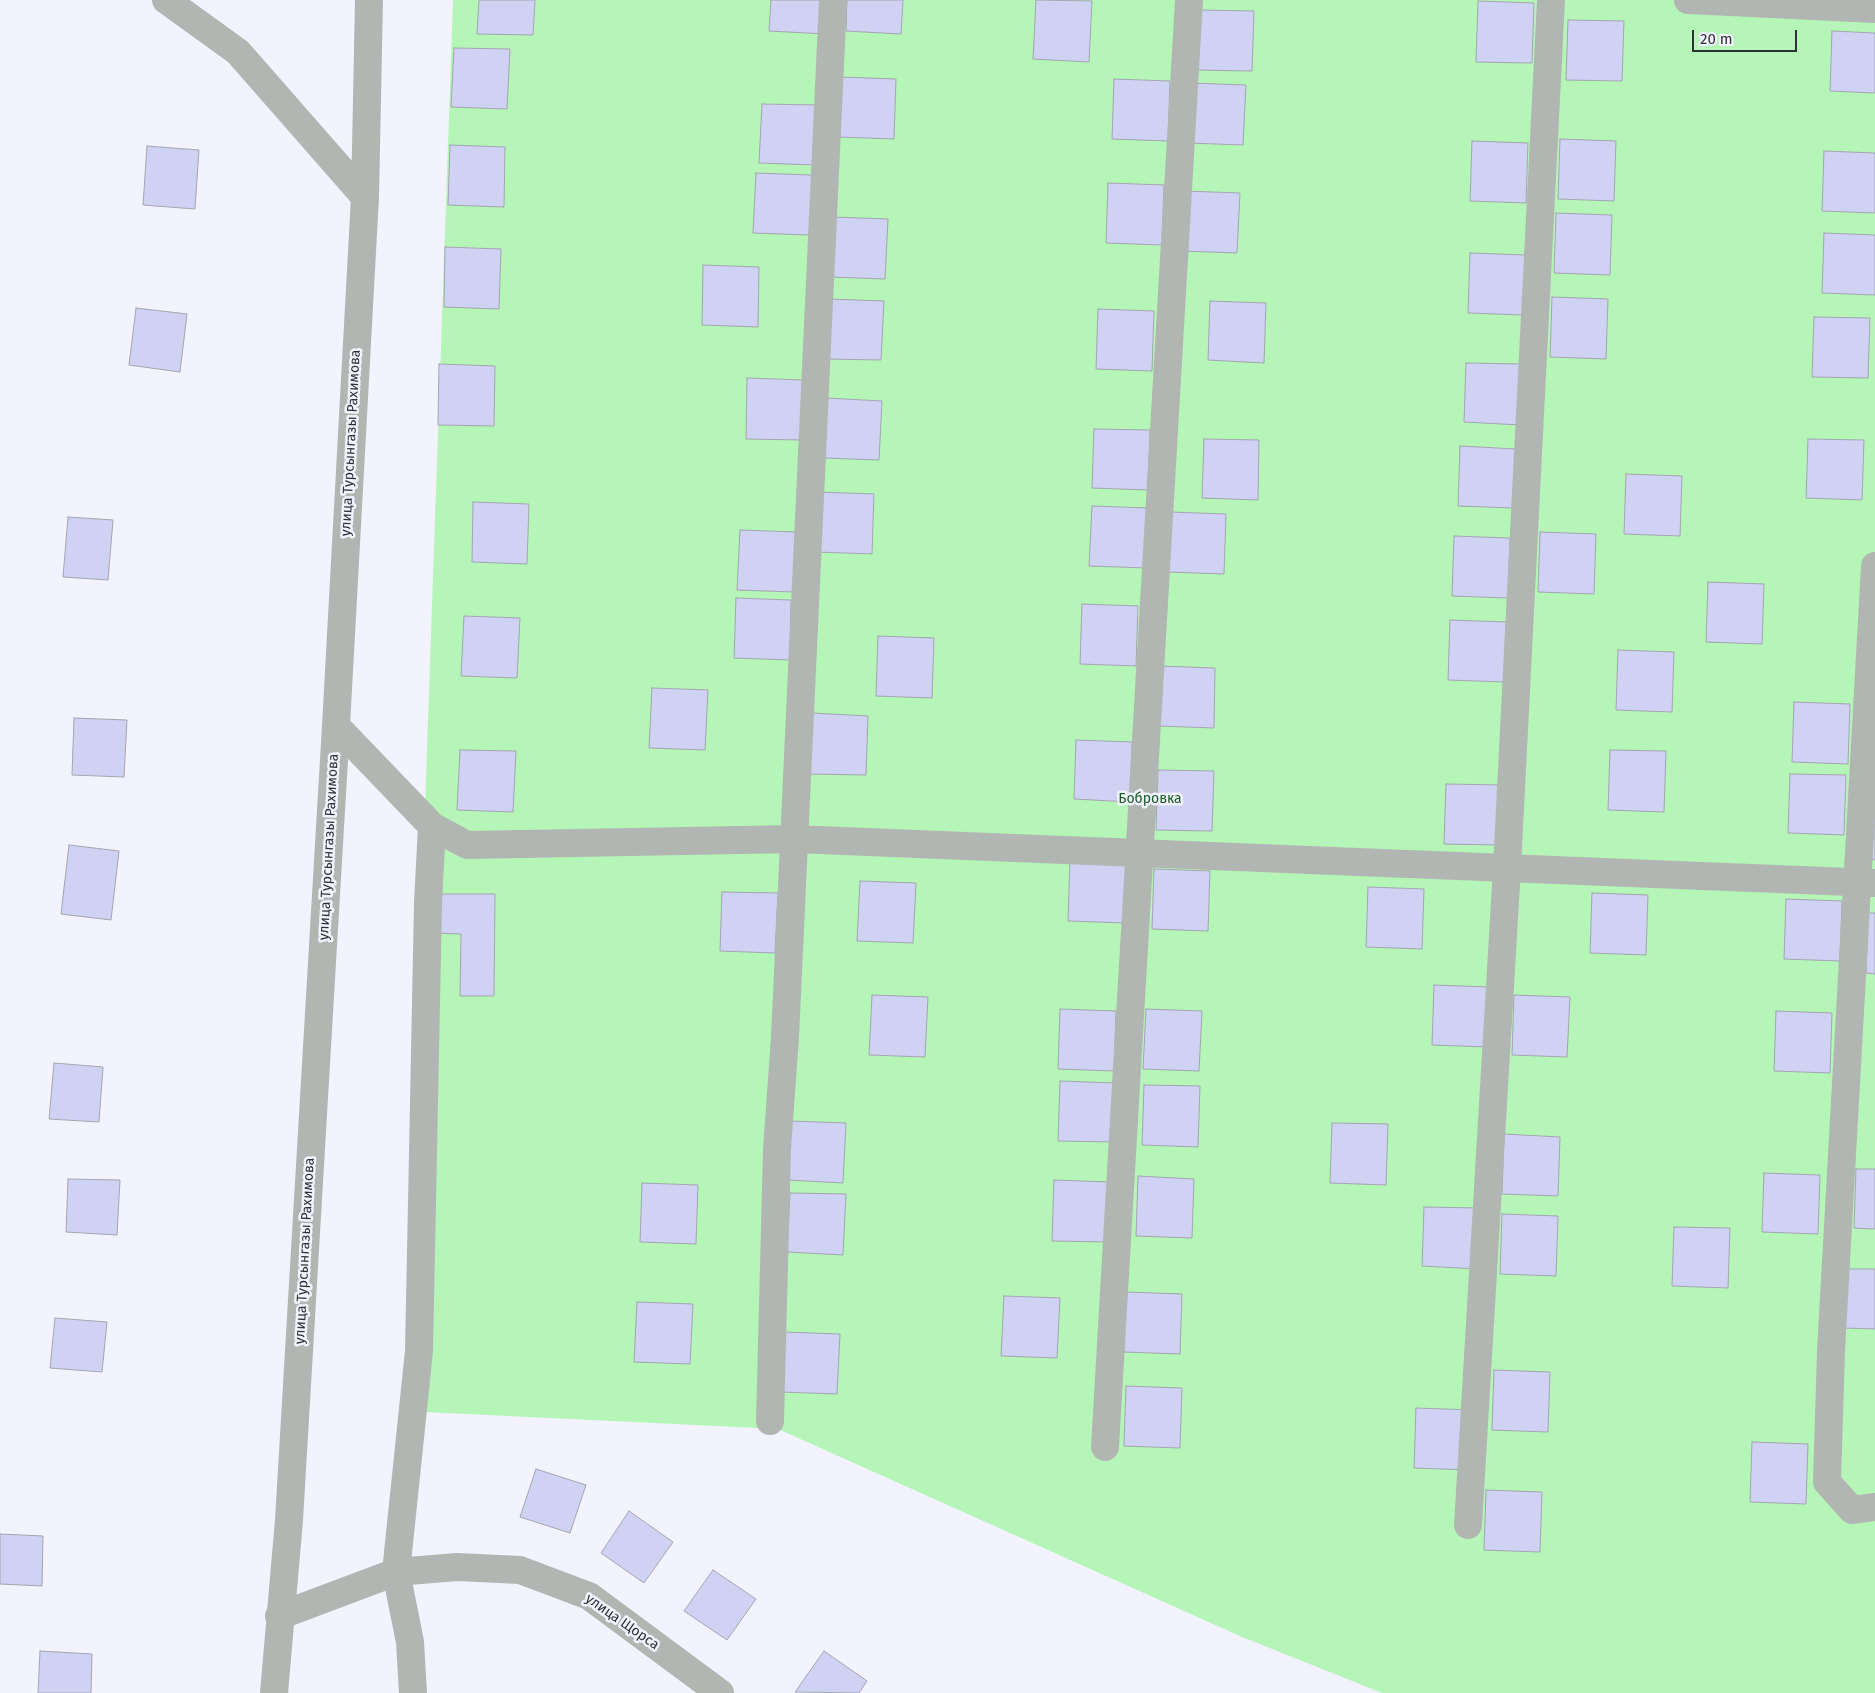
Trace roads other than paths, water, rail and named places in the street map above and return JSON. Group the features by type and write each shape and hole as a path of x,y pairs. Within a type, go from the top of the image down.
{"street":[{"path":"166,0 238,52 365,197"},
{"name":"улица Турсынгазы Рахимова","path":"274,1693 279,1616 289,1520 336,726 365,197 369,0"},
{"path":"770,1422 777,1149 785,1037 833,0"},
{"path":"1105,1447 1189,0"},
{"path":"1468,1525 1507,868 1552,0"},
{"path":"1688,0 1875,9"},
{"path":"1863,1508 1827,1482 1831,1351 1867,882 1875,566"},
{"path":"336,726 432,826 467,845 794,839 1867,882"},
{"path":"413,1693 410,1642 396,1572 419,1352 428,903 432,826"},
{"name":"улица Щорса","path":"279,1616 396,1572 457,1567 520,1570 589,1596 720,1693"}],"park label":[{"name":"Бобровка","path":"1150,799"}]}
